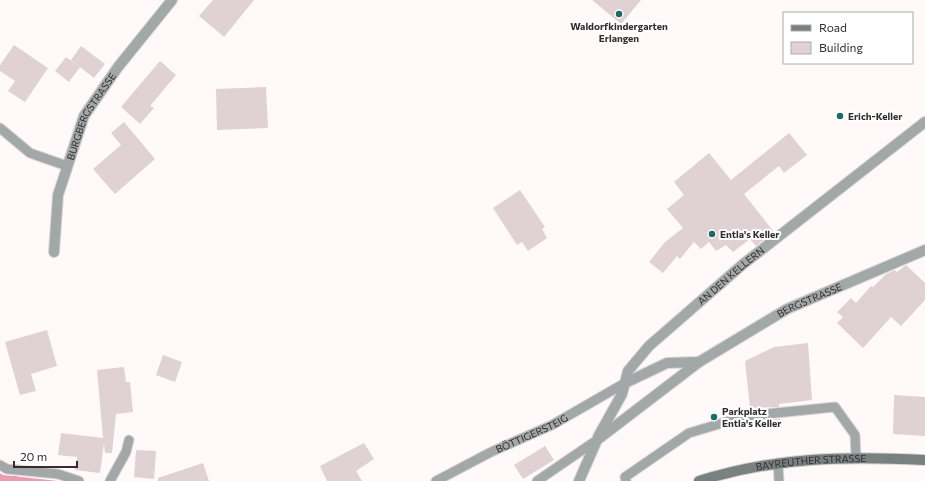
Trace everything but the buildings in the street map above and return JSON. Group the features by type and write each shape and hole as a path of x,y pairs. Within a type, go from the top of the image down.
{"street":[{"name":"BURGBERGSTRASSE","path":"54,252 58,195 84,116 118,67 172,0"},
{"name":"AN DEN KELLERN","path":"625,382 628,371 649,346 742,264 925,122"},
{"name":"BERGSTRASSE","path":"699,362 787,309 925,250"},
{"name":"BÖTTIGERSTEIG","path":"625,382 667,363 699,362"},
{"path":"597,440 699,362"},
{"path":"579,481 597,440 622,394 625,382"},
{"name":"BAYREUTHER STRASSE","path":"699,481 748,468 824,458 856,457 925,460"}],"lane":[{"path":"0,128 30,153 67,166"},
{"name":"BÖTTIGERSTEIG","path":"436,481 491,452 552,425 625,382"},
{"path":"626,481 625,477 689,433 746,416 835,407 855,435 856,457"},
{"path":"110,481 126,452 129,440"},
{"path":"537,481 597,440"},
{"path":"778,463 779,481"},
{"path":"0,465 7,469 58,474 79,481"}],"green space":[{"path":"0,473 3,475 58,481 0,481"}],"place":[{"name":"Waldorfkindergarten Erlangen","path":"619,14"},
{"name":"Erich-Keller","path":"840,116"},
{"name":"Entla's Keller","path":"712,234"},
{"name":"Parkplatz Entla's Keller","path":"714,417"}]}
